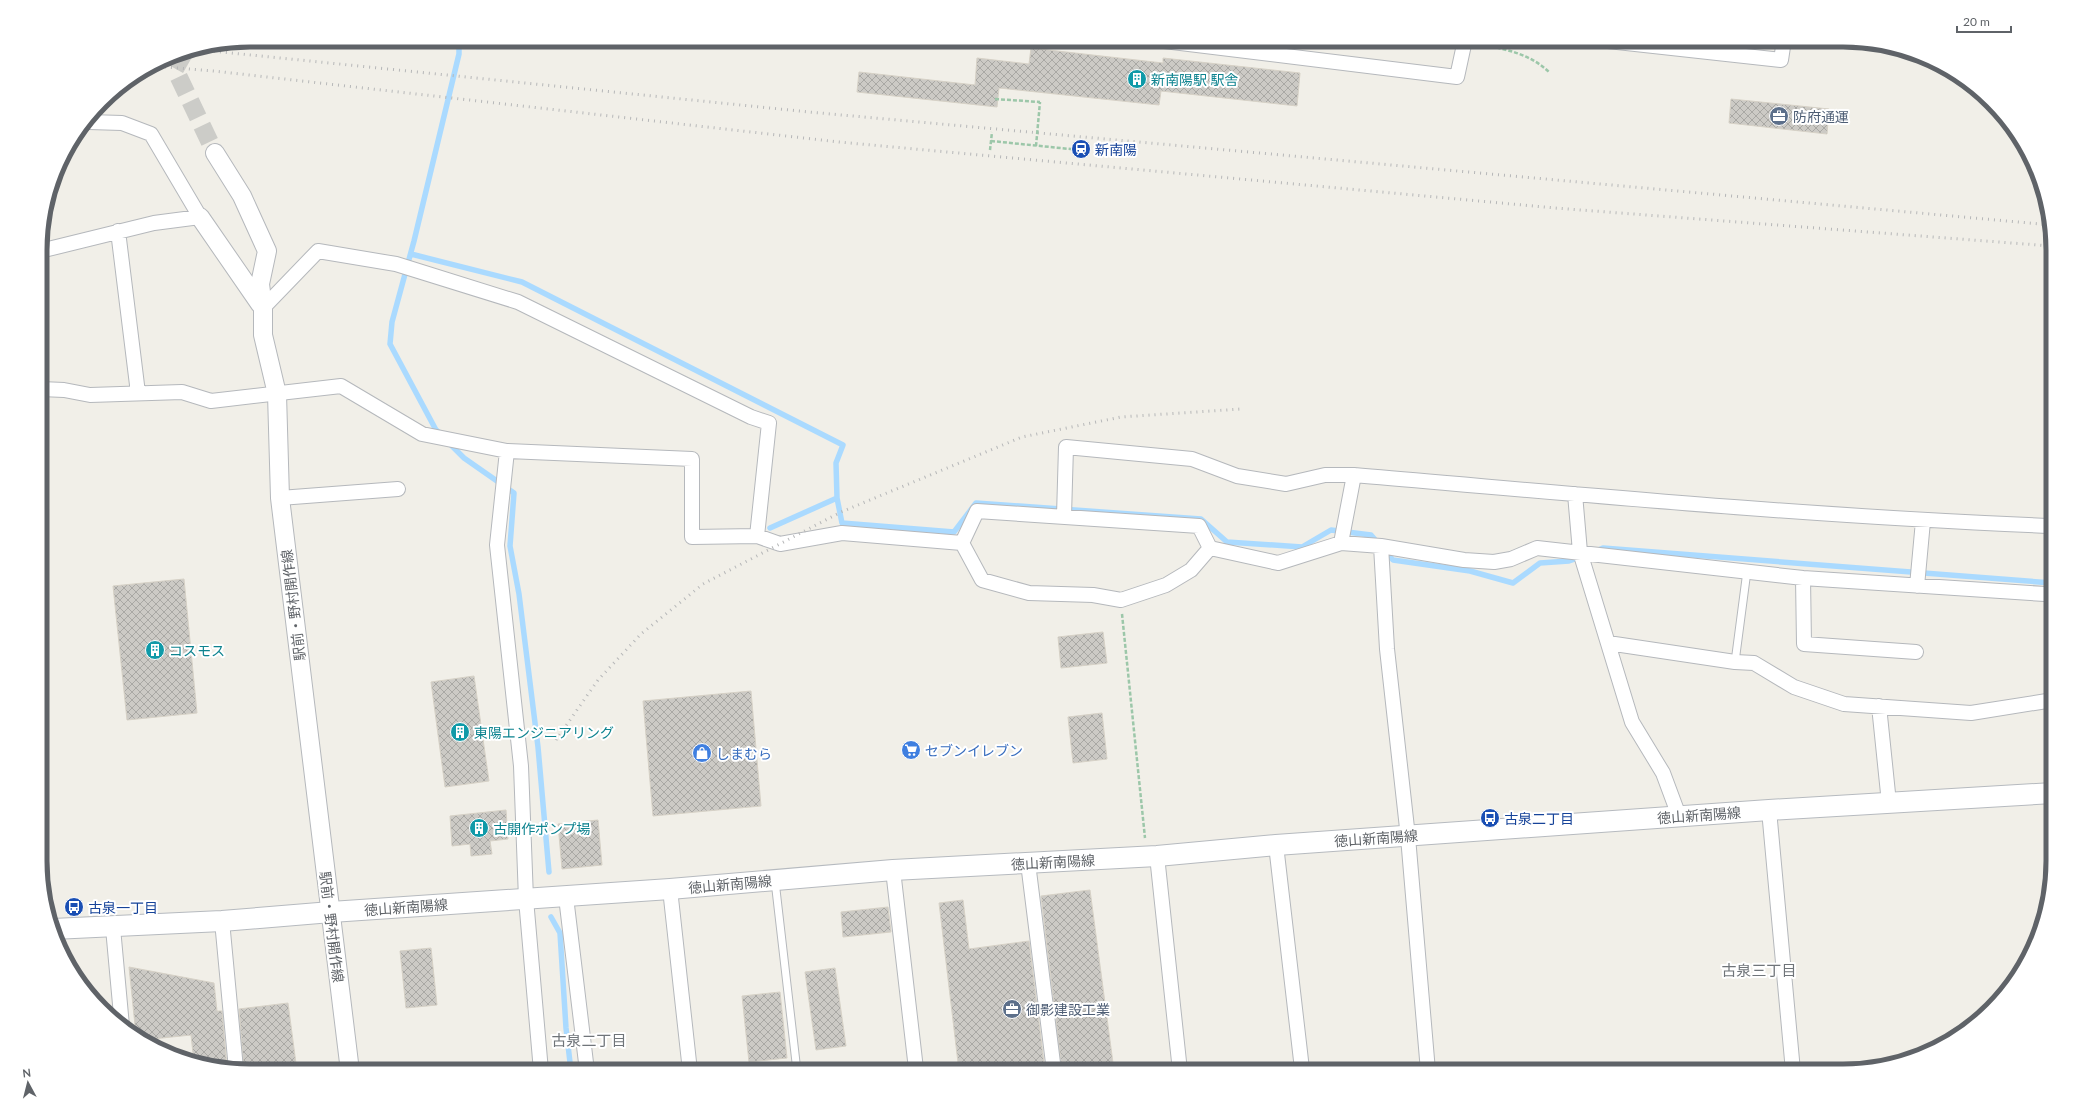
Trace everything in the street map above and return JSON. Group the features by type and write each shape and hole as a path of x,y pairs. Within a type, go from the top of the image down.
{"main road":[{"name":"徳山新南陽線","path":"59,929 113,928 222,921 526,898 566,897 893,870 1152,856 1276,845 1408,837 1679,816 2046,793"}],"street":[{"path":"1215,47 1457,77 1464,47"},
{"path":"1663,47 1781,60 1783,47"},
{"path":"93,122 122,123 151,134 200,216 263,308 318,251 396,264 518,302 751,417 769,423 756,536"},
{"name":"駅前・野村開作線","path":"215,153 242,196 267,251 260,284 263,308 263,335 277,394 280,498 349,1064"},
{"path":"47,249 154,223 200,216"},
{"path":"118,232 138,393"},
{"path":"47,389 64,390 90,395 182,392 211,401 341,386 422,434 507,451 692,459 692,537 756,536 780,544 842,533 962,543"},
{"path":"1064,516 1066,447 1192,459 1237,476 1286,484 1325,475 1354,475 1923,521 2046,526"},
{"path":"507,451 497,545 521,766 526,898 540,1064"},
{"path":"1341,543 1354,475"},
{"path":"280,498 398,489"},
{"path":"1575,494 1580,552 1632,722 1663,773 1679,816"},
{"path":"962,543 977,512 1064,516 1200,526 1210,548"},
{"path":"1917,586 1923,521"},
{"path":"962,543 982,580 1029,593 1093,595 1120,600 1166,585 1191,570 1210,548"},
{"path":"1210,548 1278,564 1341,543 1381,546 1464,560 1494,562 1511,559 1537,548 1802,578 2046,594"},
{"path":"1381,546 1387,649 1408,837 1427,1064"},
{"path":"1802,578 1804,644 1916,652"},
{"path":"1608,643 1735,662 1754,663 1794,688 1844,704 1971,713 2046,701"},
{"path":"1879,706 1889,803"},
{"path":"1769,810 1792,1064"},
{"path":"1276,845 1301,1064"},
{"path":"1152,856 1179,1064"},
{"path":"1028,863 1053,1064"},
{"path":"893,870 915,1064"},
{"path":"670,889 689,1064"},
{"path":"566,897 586,1064"},
{"path":"222,921 236,1064"},
{"path":"113,928 121,1018"}],"lane":[{"path":"1735,662 1747,571"},
{"path":"774,879 796,1064"}],"path":[{"path":"1496,47 1511,50 1530,58 1549,72"},
{"path":"995,99 1040,102 1036,146"},
{"path":"990,150 992,132"},
{"path":"1079,158 1080,140"},
{"path":"991,141 1080,150"},
{"path":"1120,600 1152,856"}],"building":[{"name":"新南陽駅 駅舎","path":"1031,48 1163,63 1163,58 1300,73 1297,106 1161,91 1159,105 999,88 997,107 857,92 859,72 975,85 977,58 1029,64"},
{"name":"防府通運","path":"1731,99 1829,109 1827,134 1729,123"},
{"name":"コスモス","path":"184,579 197,713 127,720 113,586"},
{"path":"1103,632 1107,663 1061,668 1058,637"},
{"name":"東陽エンジニアリング","path":"474,676 489,781 445,787 431,682"},
{"name":"しまむら","path":"751,691 761,806 653,816 643,701"},
{"path":"1102,713 1107,759 1073,763 1068,717"},
{"name":"古開作ポンプ場","path":"506,810 508,839 490,841 492,854 471,856 470,844 452,846 450,816"},
{"path":"598,820 602,865 562,869 558,824"},
{"path":"1090,890 1113,1063 1061,1064 1041,896"},
{"path":"963,900 969,949 1029,941 1044,1064 958,1064 939,903"},
{"path":"888,907 891,932 843,937 841,912"},
{"path":"431,948 437,1005 406,1008 400,951"},
{"path":"129,967 214,983 217,1011 222,1011 227,1062 193,1056 191,1035 153,1039 135,1029"},
{"path":"835,968 846,1046 816,1050 805,972"},
{"path":"780,992 787,1058 749,1062 742,996"},
{"path":"288,1003 296,1064 244,1064 239,1009"}],"waterway":[{"path":"441,434 436,430 390,344 392,322 414,241 459,54 459,47"},
{"path":"411,254 522,282 843,445 836,463 837,498 842,523 954,532 976,503 1201,519 1227,542 1302,547 1331,530 1371,535 1378,543"},
{"path":"449,443 464,458 514,493 510,546 519,594 538,747 549,872"},
{"path":"770,528 837,498"},
{"path":"1596,551 1603,548 2046,583"},
{"path":"1384,550 1393,560 1470,571 1513,583 1540,563 1569,561 1581,557"},
{"path":"551,917 560,933 566,1028 570,1064"}],"tunnel":[{"path":"180,60 175,69 215,153"}],"railway":[{"path":"211,51 809,112 2044,224"},
{"path":"163,67 214,71 839,142 1555,208 2046,246"},
{"path":"556,740 598,680 641,634 703,584 841,512 1022,437 1121,417 1241,409"}],"place":[{"name":"新南陽駅 駅舎","path":"1137,79"},
{"name":"防府通運","path":"1779,116"},
{"name":"新南陽","path":"1081,149"},
{"name":"コスモス","path":"155,650"},
{"name":"東陽エンジニアリング","path":"460,732"},
{"name":"セブンイレブン","path":"911,750"},
{"name":"しまむら","path":"702,753"},
{"name":"古泉二丁目","path":"1490,818"},
{"name":"古開作ポンプ場","path":"479,828"},
{"name":"古泉一丁目","path":"74,907"},
{"name":"御影建設工業","path":"1012,1009"}],"district":[{"name":"古泉三丁目","path":"1759,970"},
{"name":"古泉二丁目","path":"589,1040"}]}
